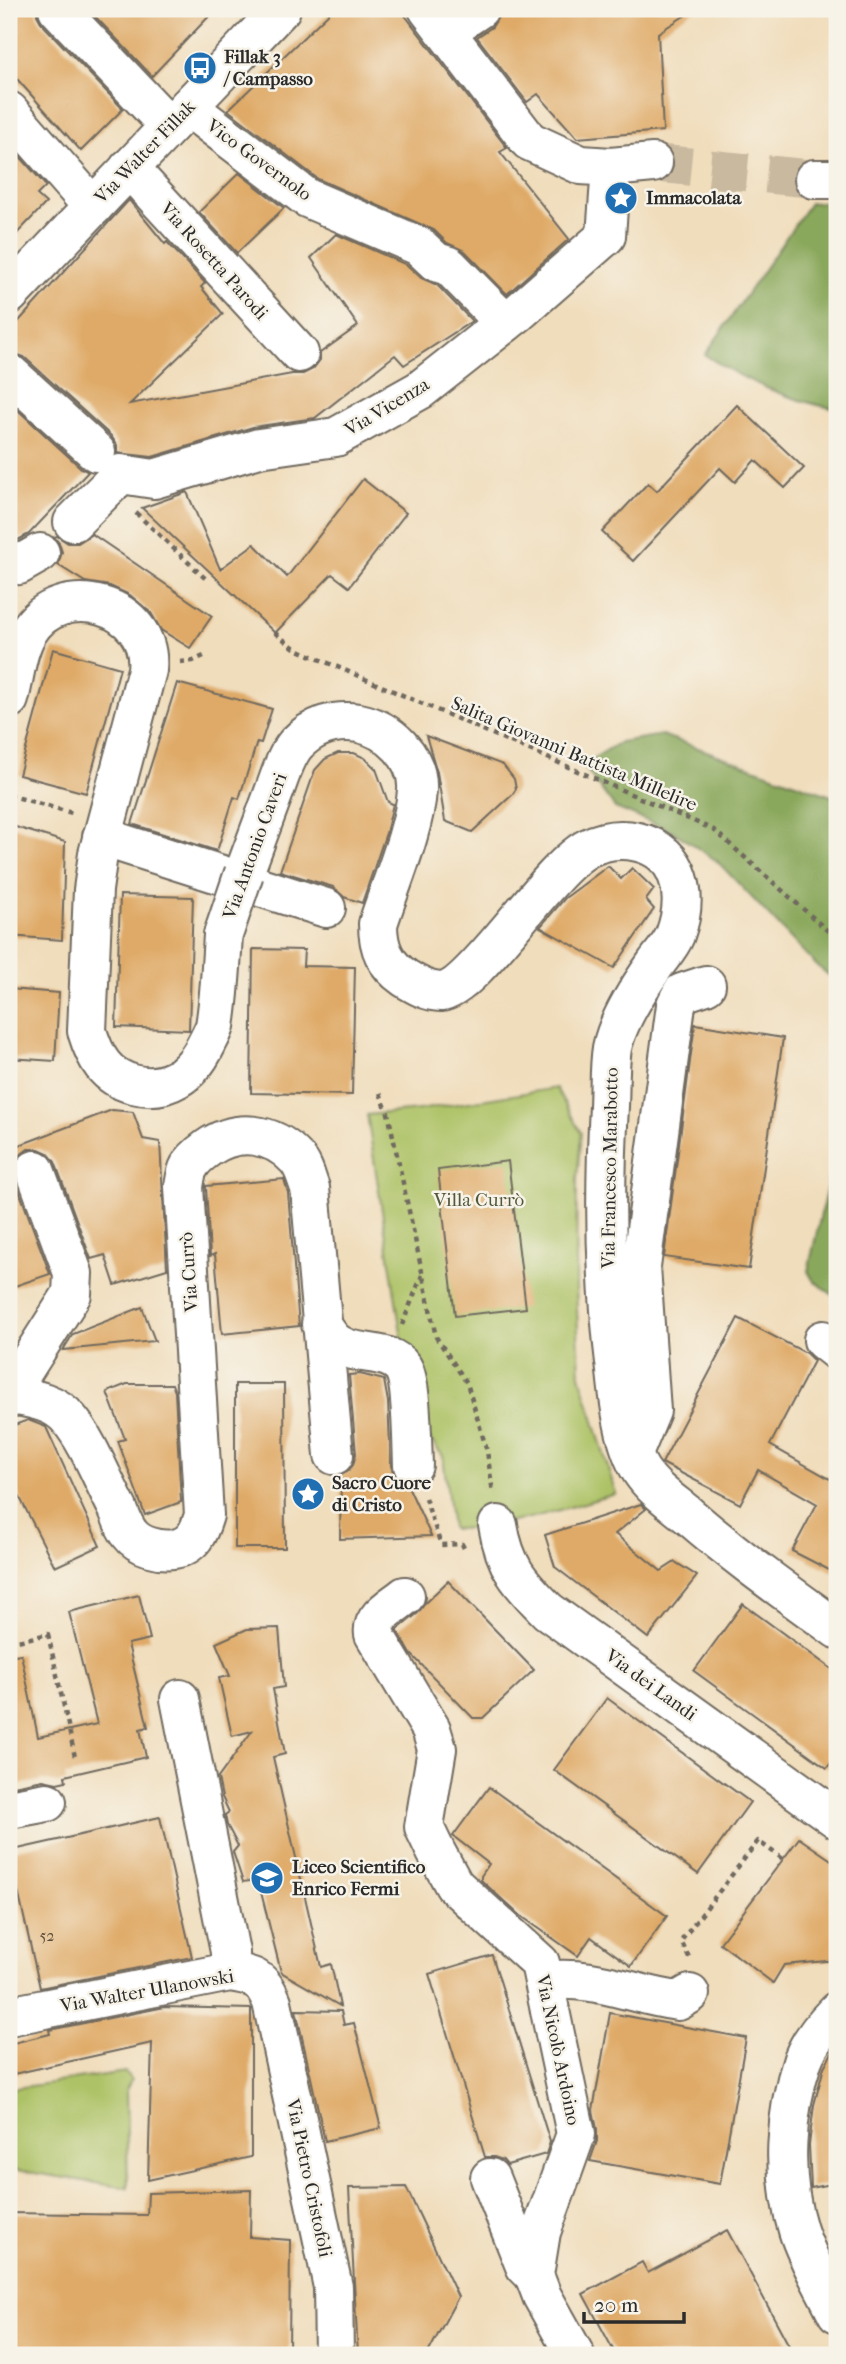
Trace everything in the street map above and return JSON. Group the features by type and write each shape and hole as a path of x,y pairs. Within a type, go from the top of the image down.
{"street":[{"name":"Vico Governolo","path":"58,9 179,116 307,198 419,246 436,262 449,266 505,323"},
{"name":"Via Walter Fillak","path":"9,295 281,9"},
{"path":"479,9 437,20 529,141 581,165 611,167 653,163"},
{"path":"9,111 93,207"},
{"name":"Via Vicenza","path":"73,522 102,470 154,479 259,448 336,437 420,390 505,323 606,236 611,167"},
{"name":"Via Rosetta Parodi","path":"130,168 299,354"},
{"path":"9,373 102,470"},
{"name":"Via Antonio Caveri","path":"9,699 21,647 28,631 56,608 70,603 106,607 124,615 138,627 149,658 147,670 104,830 93,890 87,1031 93,1052 102,1066 116,1078 156,1087 177,1079 198,1062 214,1028 223,934 288,755 296,744 325,724 341,721 382,731 398,744 411,764 417,790 412,821 378,923 378,939 387,962 395,971 419,986 443,992 476,966"},
{"path":"104,830 326,908"},
{"name":"Via Francesco Marabotto","path":"476,966 564,866 584,849 604,841 628,840 653,846 667,856 676,870 681,887 681,904 674,939 634,995 612,1046 606,1249 612,1340 620,1406 640,1469 663,1494 732,1553 837,1629"},
{"name":"Via Francesco Marabotto","path":"634,1454 651,1411 641,1267 676,1005 682,993 706,985"},
{"name":"Via Currò","path":"35,1170 73,1273 72,1294 18,1379 12,1397 42,1400 68,1417 100,1472 129,1533 138,1541 158,1549 182,1547 192,1541 200,1530 204,1515 184,1188 188,1167 199,1155 228,1137 247,1134 277,1143 296,1158 310,1188 334,1455"},
{"path":"321,1324 337,1344 366,1354 394,1359 404,1368 408,1387 413,1465"},
{"name":"Via dei Landi","path":"498,1525 502,1548 517,1580 548,1611 837,1819"},
{"name":"Via Nicolò Ardoino","path":"405,1596 377,1619 373,1627 374,1634 431,1729 437,1749 424,1827 454,1885 540,1963 576,2134 541,2232 534,2275"},
{"path":"180,1699 230,1952 230,1972"},
{"path":"9,1809 47,1802"},
{"name":"Via Walter Ulanowski","path":"9,2016 230,1972 253,1977 265,1985 272,2002"},
{"path":"544,1981 569,1978 592,1980 678,2001 690,1994"},
{"name":"Via Pietro Cristofoli","path":"272,2002 332,2287 334,2355"},
{"path":"837,2011 822,2026 804,2058 791,2110 787,2152 789,2196 798,2233 837,2313"},
{"path":"490,2178 525,2266 534,2275 542,2296 585,2344"}],"path":[{"path":"102,470 207,580"},
{"name":"Salita Giovanni Battista Millelire","path":"275,633 296,649 714,830 837,939"},
{"path":"9,795 104,830"},
{"path":"380,1093 388,1113 436,1337 467,1383 487,1451 498,1525"},
{"path":"394,1359 401,1327 422,1274"},
{"path":"413,1465 441,1545 462,1544 468,1556"},
{"path":"9,1643 48,1634 75,1757"},
{"path":"690,1994 697,1975 681,1941 758,1841 783,1859"}],"green space":[{"path":"837,201 837,409 768,389 705,355 810,203"},
{"path":"662,735 837,798 837,982 815,964 717,861 672,831 615,808 583,765 620,742"},
{"name":"Villa Currò","path":"556,1088 581,1133 577,1179 576,1287 580,1375 616,1494 514,1522 452,1529 443,1456 422,1429 404,1352 367,1115 419,1110"},
{"path":"837,1143 837,1298 813,1280 808,1271"},
{"path":"125,2072 131,2080 126,2090 128,2188 9,2169 9,2089"}],"building":[{"path":"9,9 37,9 42,24 123,109 81,151 9,70"},
{"path":"88,9 216,9 152,76"},
{"path":"333,9 400,9 507,148 500,152 569,239 507,294 465,251 447,243 434,230 318,179 228,110"},
{"path":"507,9 695,9 658,33 663,131 577,138 538,94 527,102 477,37 492,27 500,14"},
{"path":"9,144 46,186 37,195 46,203 9,242"},
{"path":"239,173 284,208 237,253 199,212"},
{"path":"129,200 165,244 167,242 205,283 201,287 223,314 130,404 303,374 313,369 320,360 320,353 358,326 311,258 336,234 407,265 421,278 437,285 472,321 404,365 395,355 315,418 253,427 152,457 117,453 117,445 111,436 24,357 9,352 9,332"},
{"path":"9,402 88,472 29,534 18,540 9,538"},
{"path":"737,405 804,468 785,488 755,460 735,482 720,468 633,561 602,532 648,483 657,491"},
{"path":"363,479 406,513 349,587 332,574 275,633 142,508 187,492 220,569 254,544 287,577"},
{"path":"92,534 212,616 190,648 161,630 151,613 130,595 110,586 85,582 58,565 62,552 54,537 57,536 68,543 78,543"},
{"path":"53,649 120,668 86,793 19,775"},
{"path":"177,683 272,709 261,743 257,742 239,799 234,797 217,851 132,824"},
{"path":"426,736 503,765 514,779 516,789 512,795 472,832 445,821 437,772"},
{"path":"338,753 354,753 365,758 376,769 388,802 393,804 362,903 344,897 333,887 280,871 315,770 325,759"},
{"path":"9,825 65,842 62,940 9,936"},
{"path":"608,866 621,879 632,868 654,889 646,900 654,909 614,968 540,927 565,898"},
{"path":"120,895 193,897 189,1030 116,1027"},
{"path":"253,949 304,950 303,966 355,967 352,1095 251,1093"},
{"path":"9,989 59,993 55,1061 9,1058"},
{"path":"695,1024 783,1038 749,1269 664,1257"},
{"path":"112,1110 133,1112 143,1139 160,1142 167,1269 115,1285 105,1255 91,1259 55,1162 48,1153 39,1149 28,1149 18,1157 14,1166 14,1177 50,1274 9,1288 9,1149"},
{"path":"508,1161 526,1308 455,1316 438,1170"},
{"path":"284,1179 288,1193 299,1326 222,1334 215,1254 210,1256 206,1186"},
{"path":"142,1307 155,1341 63,1350 73,1334"},
{"path":"738,1318 806,1353 814,1361 770,1445 830,1479 837,1464 837,1574 792,1551 817,1504 758,1470 740,1504 662,1463"},
{"path":"360,1374 384,1380 388,1402 391,1466 395,1477 408,1486 431,1536 340,1539 341,1475 353,1465 356,1454 349,1375"},
{"path":"127,1384 172,1384 175,1392 181,1502 145,1515 118,1441 125,1439 107,1392"},
{"path":"235,1384 284,1384 285,1548 235,1548"},
{"path":"28,1420 46,1427 100,1546 55,1567 11,1480 9,1427"},
{"path":"641,1504 646,1509 615,1534 661,1571 675,1562 697,1576 648,1638 555,1567 545,1535"},
{"path":"448,1581 534,1670 483,1718 473,1718 411,1654 397,1630 418,1613"},
{"path":"139,1595 150,1639 128,1644 148,1727 140,1729 146,1757 65,1776 66,1781 57,1783 43,1780 9,1787 9,1656 21,1654 38,1737 97,1724 69,1612"},
{"path":"743,1604 837,1673 837,1755 827,1768 694,1671"},
{"name":"Liceo Scientifico Enrico Fermi","path":"279,1628 284,1687 273,1689 285,1754 273,1757 321,1967 331,1964 340,2006 281,1972 258,1880 243,1882 233,1852 238,1846 227,1825 225,1815 229,1812 218,1778 252,1731 232,1736 219,1678 230,1676 216,1643 247,1629"},
{"path":"607,1698 750,1802 698,1874 554,1770"},
{"path":"489,1787 667,1916 631,1966 591,1937 578,1956 517,1913 481,1880 489,1864 453,1836"},
{"path":"160,1817 192,1957 40,1988 9,1851"},
{"path":"799,1838 837,1864 837,1960 784,1965 773,1983 720,1943"},
{"path":"492,1955 550,2142 546,2154 507,2165 503,2160 485,2157 429,1974"},
{"path":"165,2007 251,2009 251,2157 148,2180 152,2043 9,2075 9,2044 50,2034 49,2030"},
{"path":"296,2010 341,2011 344,2025 354,2023 381,2128 325,2141"},
{"path":"610,2013 746,2038 720,2184 590,2161 597,2141 593,2110"},
{"path":"837,2044 837,2183 811,2188 809,2145 814,2105 824,2067"},
{"path":"406,2187 458,2297 427,2355 358,2355 349,2188"},
{"path":"251,2190 250,2237 290,2240 289,2355 9,2355 9,2213 147,2215 148,2193"},
{"path":"727,2230 794,2355 616,2355 583,2294 642,2262 648,2273"}],"tunnel":[{"path":"653,163 814,179"}],"place":[{"name":"Fillak 3 / Campasso","path":"200,68"},
{"name":"Immacolata","path":"621,198"},
{"name":"Sacro Cuore di Cristo","path":"308,1494"},
{"name":"Liceo Scientifico Enrico Fermi","path":"267,1878"}]}
